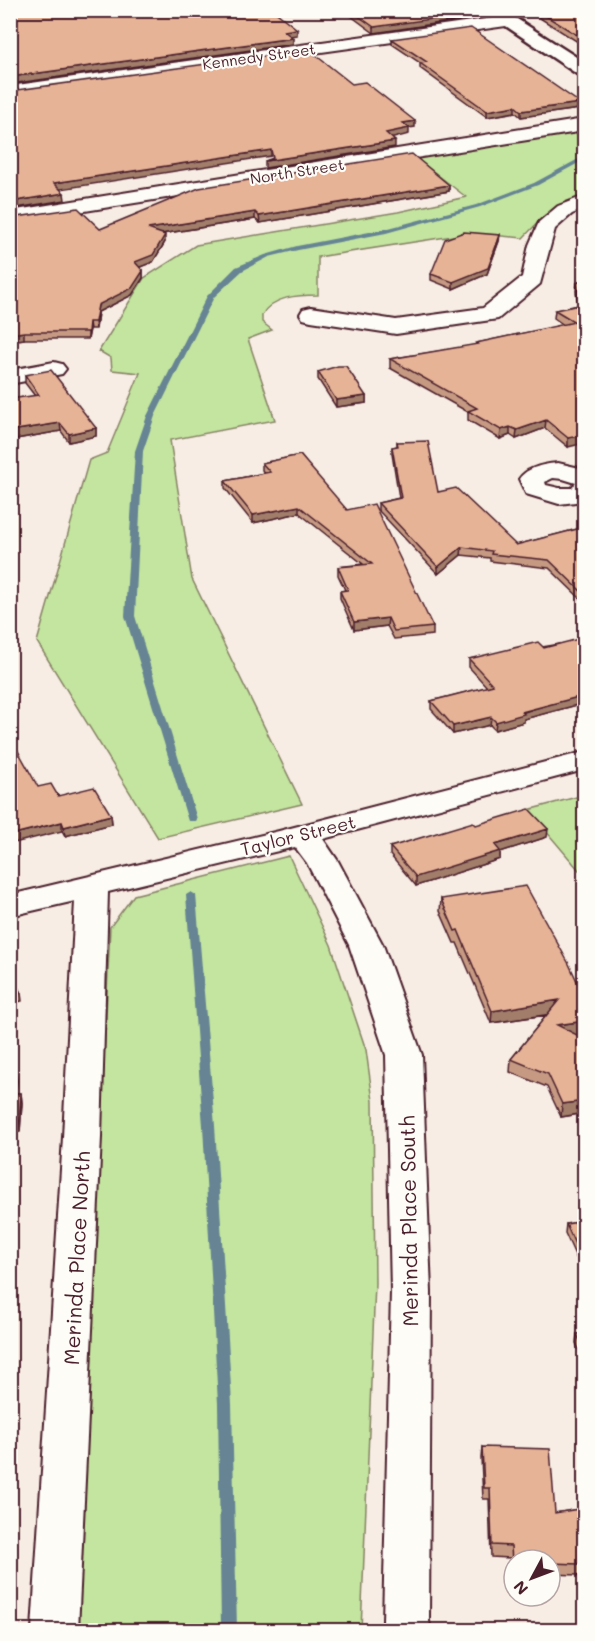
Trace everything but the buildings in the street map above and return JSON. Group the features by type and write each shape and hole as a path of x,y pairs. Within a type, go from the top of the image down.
{"street":[{"path":"490,10 585,70"},
{"name":"Kennedy Street","path":"10,91 507,21"},
{"name":"North Street","path":"10,217 585,125"},
{"path":"311,314 396,327 490,315 532,279 539,245 546,226 565,210 585,202"},
{"path":"10,377 54,369"},
{"path":"585,478 568,471 545,471 532,479 535,489 549,496 569,497 584,493 585,489"},
{"name":"Taylor Street","path":"10,906 303,835 585,761"},
{"name":"Merinda Place South","path":"303,835 322,861 366,945 404,1055 411,1292 406,1621 408,1630"},
{"name":"Merinda Place North","path":"55,1630 82,1137 92,885"}],"green space":[{"path":"584,132 584,195 545,215 523,238 472,233 318,257 318,295 295,296 272,304 262,315 262,322 272,330 248,339 275,420 170,440 192,579 302,804 158,838 37,642 89,460 107,453 140,373 112,370 111,358 99,351 144,278 196,245 398,212 466,197 416,158"},
{"path":"584,795 584,876 528,810"},
{"path":"289,856 331,945 366,1050 373,1101 375,1283 361,1630 73,1630 95,1259 110,927 134,895"}],"waterway":[{"path":"192,819 130,616 139,451 151,416 211,296 239,269 267,256 386,231 478,206 536,184 584,158"},
{"path":"191,895 209,1126 225,1404 229,1630"}]}
